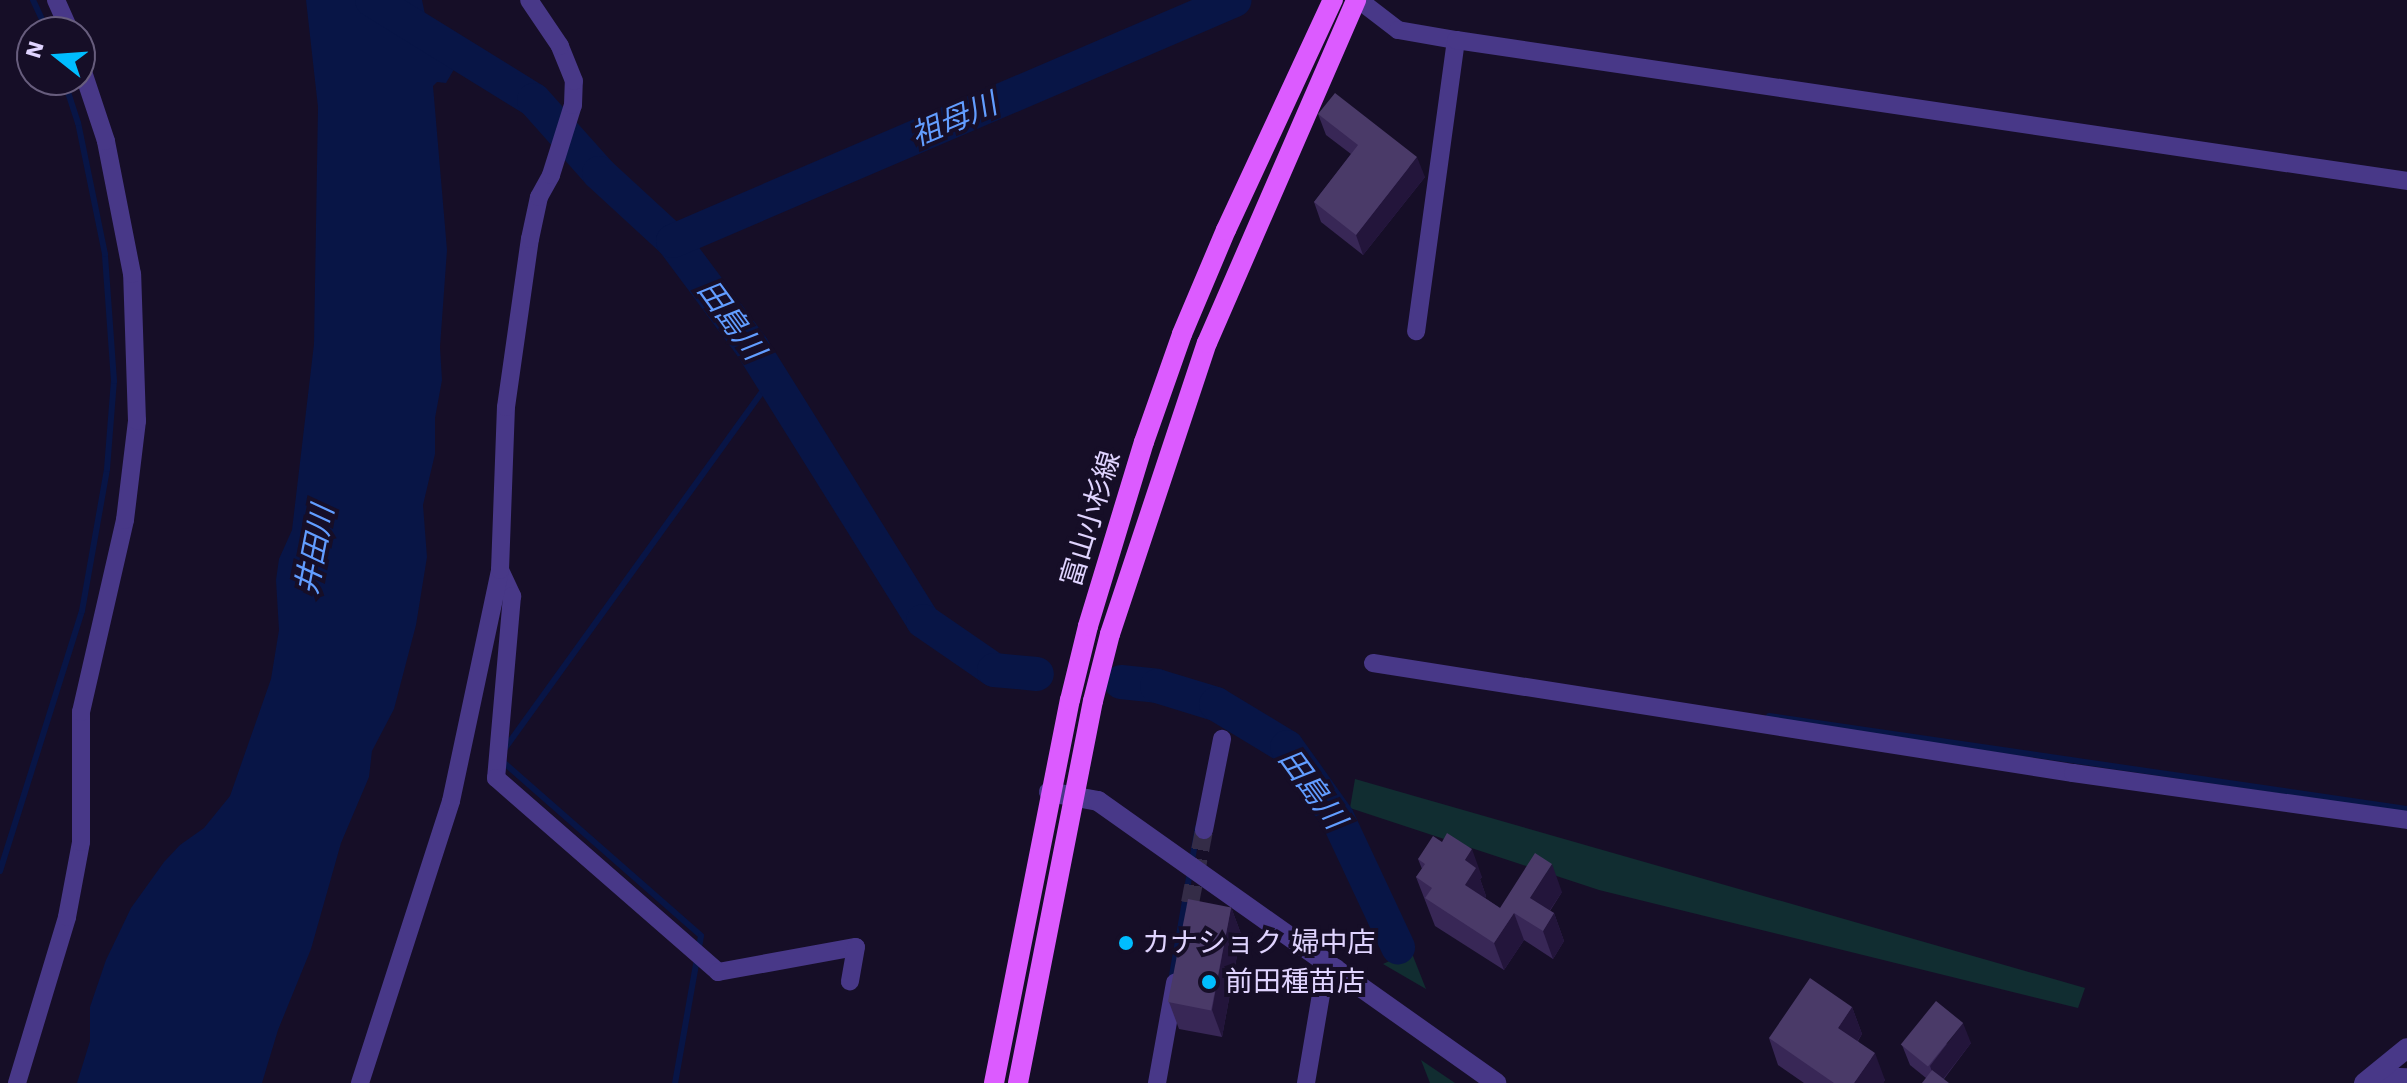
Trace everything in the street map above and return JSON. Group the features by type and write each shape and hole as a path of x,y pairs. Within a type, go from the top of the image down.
{"main road":[{"name":"富山小杉線","path":"994,1083 1049,792 1088,626 1168,375 1226,230 1333,0"},
{"name":"富山小杉線","path":"1018,1083 1110,634 1207,343 1358,0"}],"street":[{"path":"360,1083 451,801 500,570 506,407 530,239 539,197 551,175 573,105 574,81 560,46 529,0"},
{"path":"1358,0 1398,30 2407,181"},
{"path":"1416,331 1456,40"},
{"path":"17,1083 67,917 81,842 81,712 125,520 137,421 132,274 106,141 91,96"},
{"path":"500,570 512,596 496,778 718,972 856,947 850,981"},
{"path":"1373,663 2073,773 2407,820"},
{"path":"1204,830 1222,739"},
{"path":"1049,792 1098,801 1496,1083"},
{"path":"1157,1083 1179,963"},
{"path":"1306,1083 1323,983 1336,968"},
{"path":"2369,1079 2407,1048"},
{"path":"2369,1079 2407,1077"}],"green space":[{"path":"1355,779 2085,988 2078,1008 1599,890 1350,808"},
{"path":"1411,951 1426,989 1383,964"},
{"path":"1421,1060 1455,1083 1430,1083"}],"water":[{"name":"井田川","path":"306,0 422,0 427,24 460,59 446,83 437,82 433,86 447,250 440,347 442,380 435,418 435,454 423,505 427,557 416,625 394,709 372,751 369,777 341,843 311,949 278,1030 262,1083 77,1083 90,1041 90,1007 106,960 131,908 164,862 180,845 204,828 230,796 271,679 279,630 276,580 279,559 292,530 314,344 318,107"}],"building":[{"path":"1335,93 1417,157 1356,235 1314,202 1358,145 1318,114"},
{"path":"1447,833 1472,849 1465,860 1476,868 1465,885 1500,908 1535,853 1552,864 1530,898 1554,913 1543,931 1514,913 1494,943 1425,898 1432,888 1416,877 1425,864 1418,859 1433,836 1442,842"},
{"path":"1188,899 1231,907 1211,1010 1168,1002"},
{"path":"1810,978 1852,1007 1838,1028 1875,1053 1854,1083 1834,1083 1769,1038"},
{"path":"1936,1001 1963,1023 1928,1067 1901,1045"},
{"path":"1932,1070 1949,1083 1922,1083"}],"waterway":[{"path":"33,0 40,16"},
{"name":"田島川","path":"372,0 534,100 599,173 673,241 752,347 923,621 994,670 1037,674"},
{"name":"祖母川","path":"673,241 1235,0"},
{"path":"0,871 82,611 107,469 114,381 105,254 78,123 69,96"},
{"path":"503,751 771,380"},
{"name":"田島川","path":"1121,682 1157,686 1216,704 1287,747 1337,817 1398,947"},
{"path":"1769,716 2407,809"},
{"path":"501,760 701,936 675,1083"},
{"path":"1171,981 1198,827"}],"tunnel":[{"path":"1190,903 1204,830"}],"place":[{"name":"カナショク 婦中店","path":"1126,943"},
{"name":"前田種苗店","path":"1209,982"}]}
